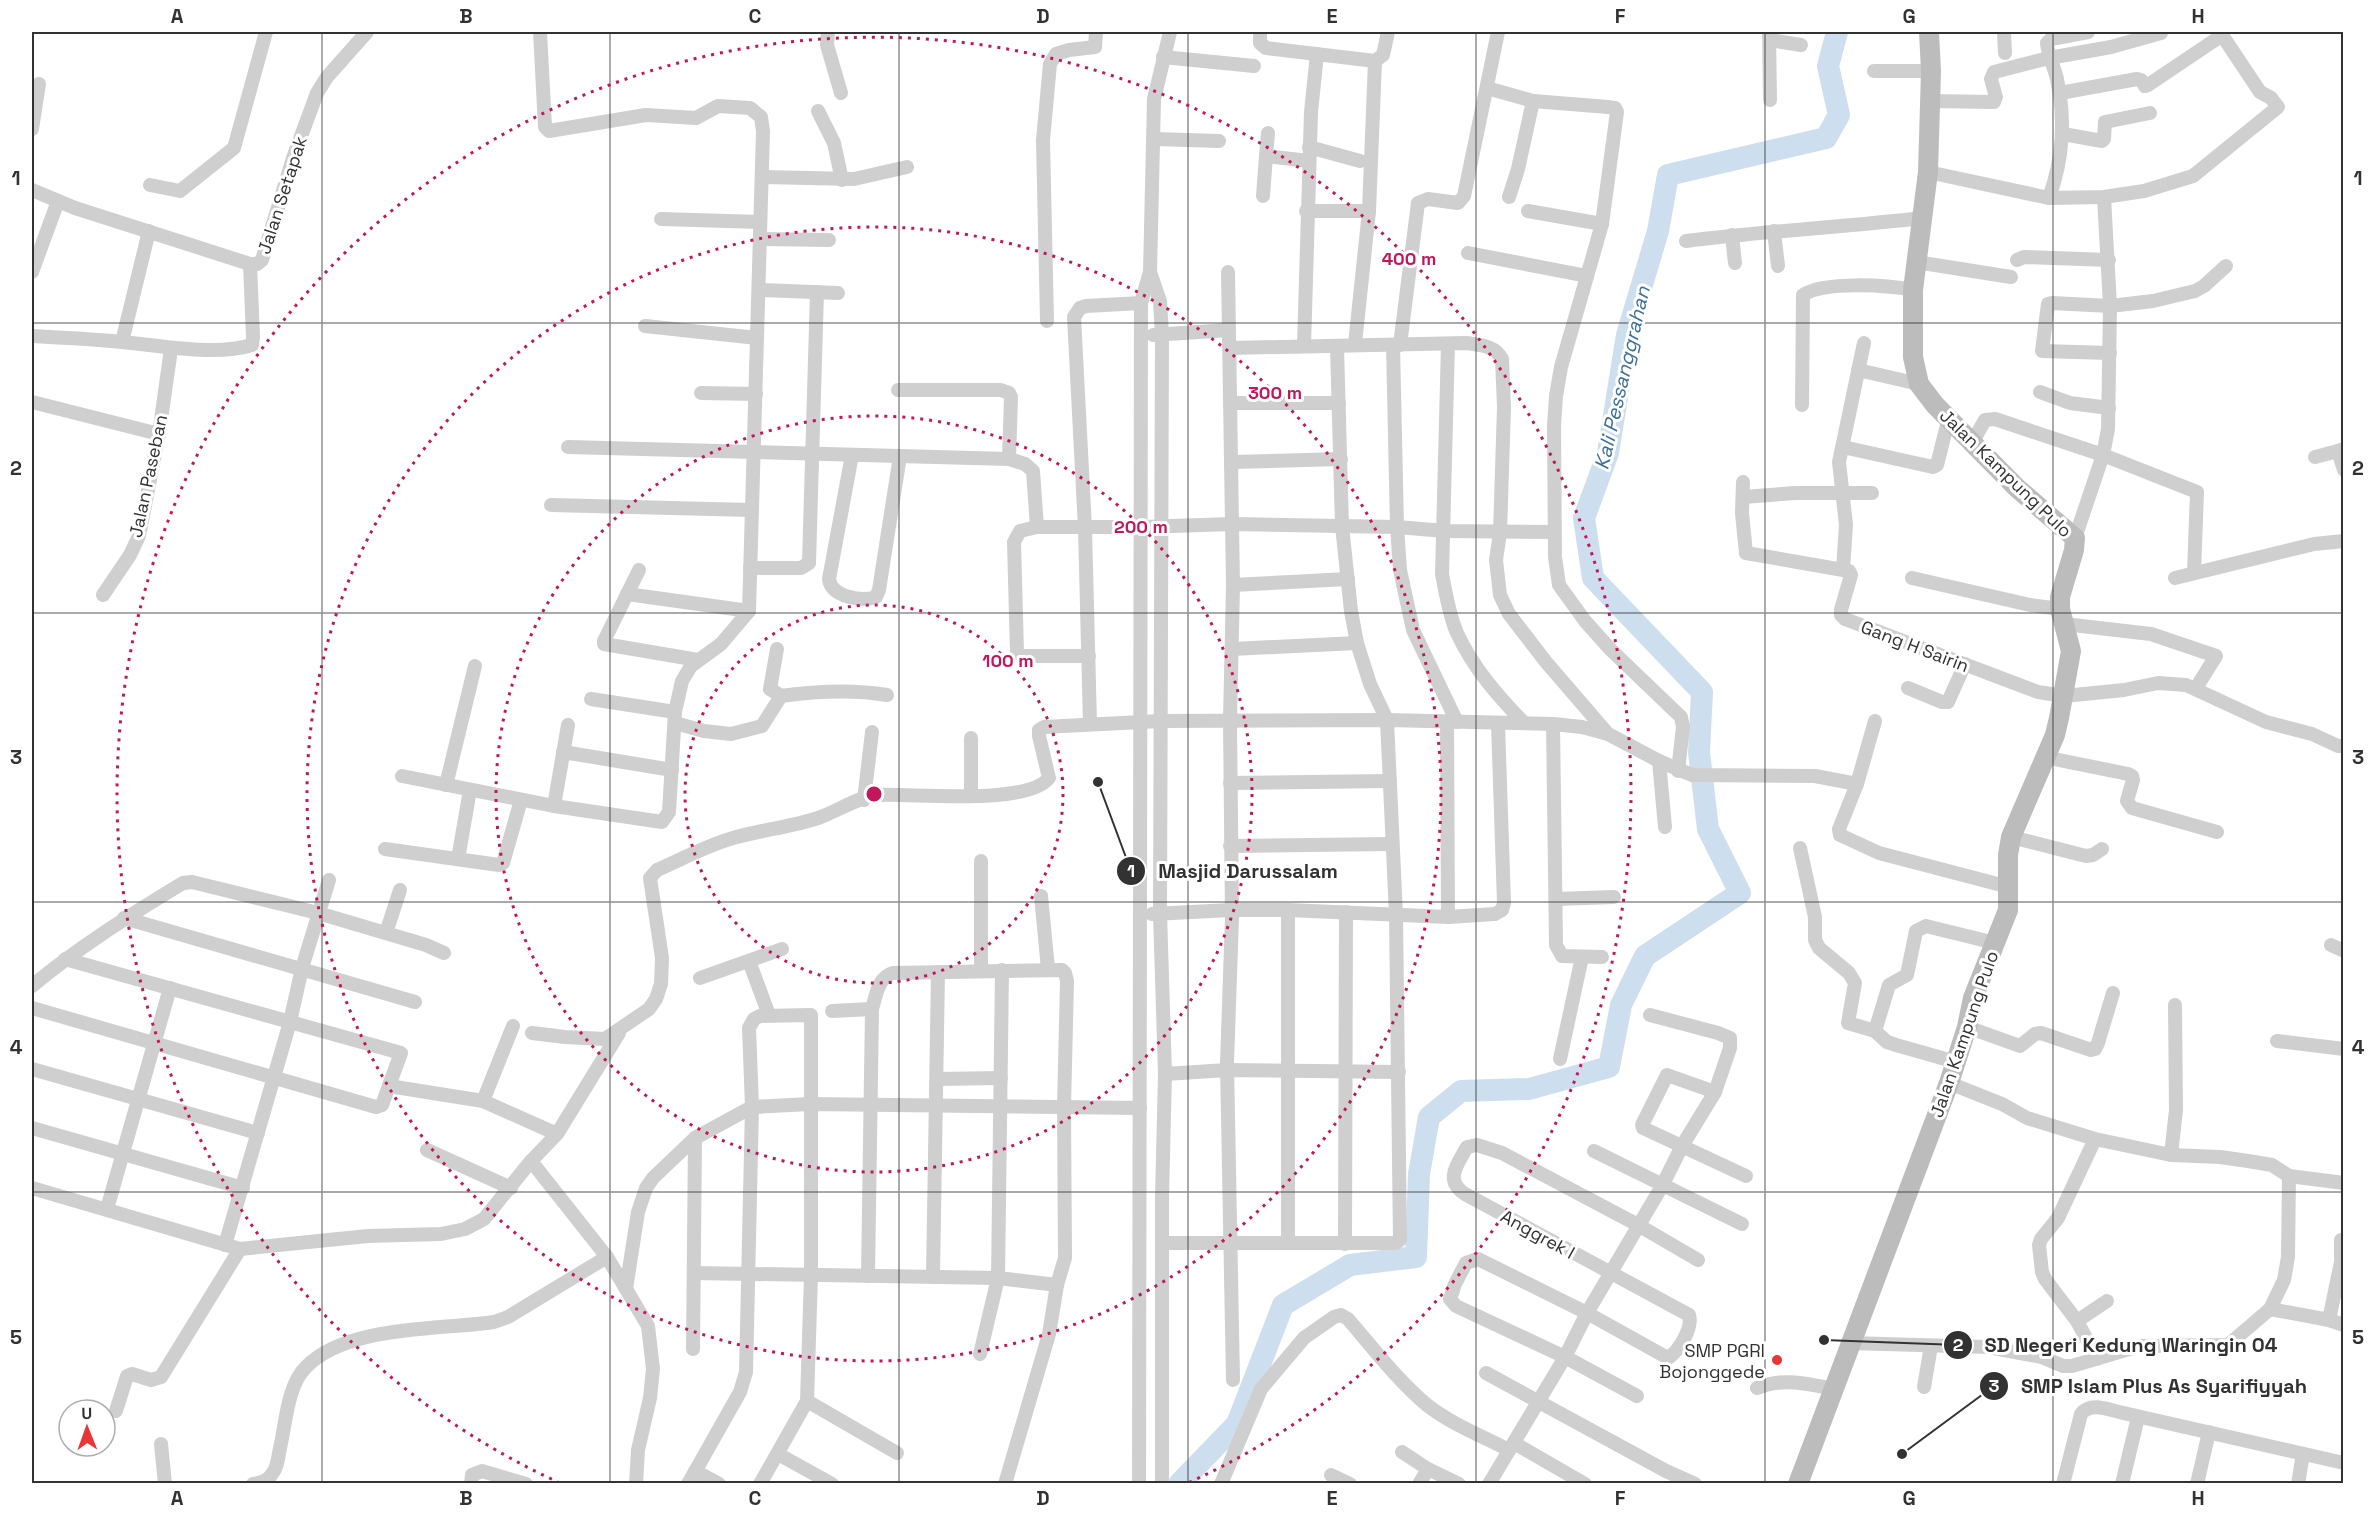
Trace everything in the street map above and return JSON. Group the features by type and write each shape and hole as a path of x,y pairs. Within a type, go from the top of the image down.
{"street":[{"path":"150,185 180,191 234,148 266,32"},
{"name":"Jalan Setapak","path":"32,190 149,231 250,264 257,264 262,260 293,158 317,93 327,77 366,32"},
{"path":"402,776 554,806 662,822 668,817 669,812 675,718 682,681 698,660 721,644 749,610 762,177 763,131 760,117 756,112 740,106 718,106 696,118 646,116 549,131 545,127 540,32"},
{"path":"828,32 827,45 841,93"},
{"path":"1047,321 1043,140 1050,64 1056,54 1095,47 1096,32"},
{"path":"1139,1484 1141,303 1150,272 1155,139 1154,99 1170,32"},
{"path":"1260,32 1261,46 1375,61 1383,55 1388,32"},
{"path":"1448,917 1452,722 1413,630 1400,570 1397,527 1397,345 1418,203 1428,199 1458,203 1462,200 1498,32"},
{"name":"Jalan Kampung Pulo","path":"1798,1484 1949,1083 1967,1027 1973,998 2008,910 2008,855 2011,837 2055,735 2071,651 2062,616 2062,584 2074,550 2074,538 2017,488 1935,405 1919,384 1912,357 1913,290 1928,172 1931,71 1929,32"},
{"path":"2004,32 2005,53"},
{"path":"2049,198 2057,174 2063,134 2060,93 2057,76 2049,58 2048,41 2088,32"},
{"path":"1930,101 1994,102 1996,97 1991,79 1994,72 2049,58 2111,47 2161,33"},
{"path":"1770,100 1770,36 1801,45"},
{"path":"1928,172 2049,198 2104,196 2144,191 2193,176 2278,108 2271,98 2260,92 2224,38 2218,38 2148,86 2137,79 2060,93"},
{"path":"1304,346 1306,211 1317,54"},
{"path":"1163,57 1254,66"},
{"path":"1355,344 1369,211 1375,61"},
{"path":"1874,71 1931,71"},
{"path":"32,129 39,84"},
{"path":"1487,88 1533,101 1615,108 1617,118 1602,224 1561,367 1556,396 1554,532 1557,573 1565,595 1611,650 1682,717 1678,771"},
{"path":"1509,197 1533,101"},
{"path":"818,111 834,143 842,180"},
{"path":"2063,134 2102,141 2105,122 2150,113"},
{"path":"1263,196 1268,133"},
{"path":"1155,139 1219,141"},
{"path":"1309,147 1360,160"},
{"path":"1266,156 1309,161"},
{"path":"762,177 842,180 868,177 908,167"},
{"path":"2074,538 2103,454 2109,408 2109,260 2104,196"},
{"path":"32,272 58,201"},
{"path":"1306,211 1369,211"},
{"path":"1528,211 1602,224"},
{"path":"1686,241 1923,218"},
{"path":"661,219 760,222"},
{"path":"122,342 149,231"},
{"path":"1774,231 1778,266"},
{"path":"1732,235 1735,263"},
{"path":"760,239 829,240"},
{"path":"1468,253 1587,276"},
{"path":"2017,260 2024,257 2109,260"},
{"path":"1916,262 2011,277"},
{"path":"32,336 122,342 171,349 238,348 252,345 250,264"},
{"path":"2110,353 2044,352 2042,348 2048,304 2110,306 2153,301 2195,291 2226,266"},
{"path":"1150,272 1161,301 1162,334 1160,913 1165,1074 1162,1197 1162,1484"},
{"path":"1228,272 1233,649 1230,720 1231,909 1227,1070 1233,1380"},
{"path":"1802,405 1803,295 1811,289 1828,286 1880,286 1913,290"},
{"path":"759,290 838,293"},
{"path":"750,568 801,568 809,563 817,292"},
{"path":"1090,724 1085,528 1074,317 1080,308 1086,306 1141,303"},
{"path":"645,326 757,338"},
{"path":"1142,335 1229,330"},
{"path":"1230,348 1466,343 1499,352 1502,359 1504,407 1500,533 1496,560 1500,595 1509,614 1546,662 1608,734"},
{"path":"1743,482 1746,553 1843,569 1846,525 1839,462 1864,343"},
{"path":"1448,344 1442,574 1456,633 1484,680 1524,723"},
{"path":"1163,1243 1345,1244 1396,1243 1400,1240 1396,915 1387,720 1370,684 1357,643 1351,611 1342,525 1337,346"},
{"name":"Jalan Paseban","path":"103,595 130,555 139,536 159,434 171,349"},
{"path":"1858,370 1919,384"},
{"path":"898,390 1006,391 1011,397 1009,459"},
{"path":"2040,392 2070,403 2109,408"},
{"path":"701,393 756,394"},
{"path":"32,402 159,434"},
{"path":"1230,403 1339,403"},
{"path":"1843,447 1933,467 1937,465 1949,417"},
{"path":"1972,442 1985,420 1990,418 2103,454 2197,492 2194,572"},
{"path":"568,447 1009,459 1025,464 1033,471 1037,527"},
{"path":"2315,457 2341,450 2343,470"},
{"path":"852,455 829,579 831,588 837,593 868,599 876,597 879,590 900,456"},
{"path":"1231,462 1341,459"},
{"path":"1743,497 1795,493 1872,493"},
{"path":"551,505 751,510"},
{"path":"1089,656 1023,656 1017,652 1015,537 1020,531 1037,527 1232,524 1342,525 1500,533 1554,532"},
{"path":"2175,578 2314,544 2343,541"},
{"name":"Gang H Sairin","path":"1843,569 1851,575 1840,610 1845,619 2038,692 2064,696 2124,690 2168,682 2196,688 2266,722 2312,734 2341,746"},
{"path":"639,570 603,641 604,644 698,660"},
{"path":"1912,578 2031,605 2062,616 2151,634 2216,656 2196,688"},
{"path":"1233,585 1348,579"},
{"path":"627,594 749,610"},
{"path":"1233,649 1357,643"},
{"path":"777,649 770,689 781,696 819,691 865,691 887,695"},
{"path":"1908,688 1945,703 1948,702 1965,664"},
{"path":"446,784 475,666"},
{"path":"591,699 675,718 704,731 731,734 762,726 781,696"},
{"path":"532,1033 605,1039 649,1009 656,999 661,984 662,957 650,878 657,870 732,838 807,821 876,795 971,796 1016,792 1039,785 1049,774 1039,736 1040,730 1044,727 1230,720 1387,720 1553,724 1582,727 1608,734 1678,771 1692,775 1815,776 1857,784"},
{"path":"1875,721 1857,784 1839,830 1840,835 1879,853 2009,887"},
{"path":"1141,914 1231,909 1448,917 1495,914 1502,910 1504,903 1498,724"},
{"path":"1553,724 1557,951 1562,956 1602,957"},
{"path":"554,806 568,725"},
{"path":"864,800 872,732"},
{"path":"971,738 971,796"},
{"path":"563,752 672,770"},
{"path":"2044,758 2128,774 2133,780 2127,801 2132,808 2217,832"},
{"path":"1659,761 1665,827"},
{"path":"1230,783 1390,781"},
{"path":"458,859 470,789"},
{"path":"385,849 503,863 521,800"},
{"path":"2011,837 2086,856 2093,855 2102,849"},
{"path":"1230,846 1391,844"},
{"path":"1800,848 1815,917 1816,944 1849,973 1856,983 1848,1023 1875,1031 1887,1042 1956,1062"},
{"path":"981,861 981,971"},
{"path":"225,1245 290,1022 302,968 329,880"},
{"path":"32,986 65,958 124,918 183,883 192,882 318,913 444,952"},
{"path":"386,933 400,890"},
{"path":"1041,896 1048,969"},
{"path":"1556,899 1614,897"},
{"path":"1288,910 1288,1243"},
{"path":"1345,1244 1346,912"},
{"path":"124,918 415,1002"},
{"path":"1875,1031 1889,985 1906,975 1916,931 1920,927 1926,926 1995,943"},
{"path":"700,978 782,949"},
{"path":"1560,1059 1582,957"},
{"path":"32,1008 376,1107 382,1105 401,1053 65,958"},
{"path":"749,961 769,1015"},
{"path":"981,1354 998,1278 1002,970"},
{"path":"868,1276 872,1009 882,980 888,974 1062,970 1067,977 1064,1107 1065,1258 1057,1285 1049,1334 1005,1484"},
{"path":"933,1277 938,972"},
{"path":"107,1209 170,988"},
{"path":"1967,1027 2020,1046 2041,1033 2091,1050 2095,1049 2098,1043 2113,993"},
{"path":"2171,1155 2176,1110 2175,1005"},
{"path":"832,1011 872,1009"},
{"path":"688,1484 744,1382 749,1274 752,1107 749,1028 754,1019 769,1015 810,1015 811,1275 807,1401 760,1484"},
{"path":"1492,1483 1565,1357 1587,1312 1715,1092 1730,1048 1730,1038 1718,1033 1650,1015"},
{"path":"483,1101 513,1026"},
{"path":"32,1188 240,1249 368,1236 449,1232 465,1228 484,1219 531,1161 557,1134 622,1029"},
{"path":"2277,1041 2343,1049"},
{"path":"32,1069 258,1133"},
{"path":"1165,1074 1227,1070 1399,1072"},
{"path":"1715,1092 1662,1074 1642,1125 1643,1128 1746,1176"},
{"path":"937,1079 1001,1078"},
{"path":"1949,1083 2002,1104 2027,1118 2095,1139 2171,1155 2220,1157 2272,1165 2289,1176 2343,1183"},
{"path":"389,1086 483,1101 557,1134"},
{"path":"626,1289 638,1212 646,1188 653,1178 695,1138 752,1107 810,1104 1140,1108"},
{"path":"32,1128 243,1188"},
{"path":"693,1349 695,1138"},
{"path":"2095,1139 2058,1218 2041,1239 2039,1245 2045,1280 2077,1321 2097,1359"},
{"name":"Anggrek I","path":"1587,1312 1668,1358 1674,1354 1691,1324 1689,1315 1610,1274 1456,1188 1454,1171 1467,1147 1477,1145 1502,1153 1638,1225"},
{"path":"427,1150 510,1188"},
{"path":"1594,1151 1742,1224"},
{"path":"531,1161 606,1257 648,1326 653,1369 650,1398 638,1450 636,1484"},
{"path":"1850,1343 1988,1347 2042,1357 2063,1366 2072,1366 2139,1346 2228,1346 2270,1309 2284,1280 2288,1257 2289,1176"},
{"path":"1140,1198 1162,1197"},
{"path":"1638,1225 1698,1260"},
{"path":"2329,1320 2341,1262 2343,1240"},
{"path":"117,1408 127,1376 132,1374 151,1380 161,1377 240,1249"},
{"path":"253,1484 266,1481 276,1468 292,1393 305,1367 316,1358 333,1349 384,1334 494,1322 508,1317 606,1257"},
{"path":"1587,1312 1478,1259 1466,1263 1450,1299 1456,1306 1565,1357 1637,1396"},
{"path":"694,1273 998,1278 1057,1285"},
{"path":"2077,1321 2107,1301"},
{"path":"2270,1309 2329,1320 2343,1325"},
{"path":"1221,1484 1261,1389 1304,1338 1334,1317 1341,1315 1348,1319 1428,1405 1447,1418 1585,1484"},
{"path":"1140,1327 1163,1326"},
{"path":"1924,1387 1931,1346"},
{"path":"1486,1373 1666,1471 1695,1484"},
{"path":"1757,1388 1779,1381 1792,1381 1834,1389"},
{"path":"807,1401 897,1453"},
{"path":"2063,1484 2081,1414 2085,1410 2100,1408 2343,1463"},
{"path":"2122,1484 2138,1417"},
{"path":"2197,1484 2209,1432"},
{"path":"161,1444 165,1484"},
{"path":"1402,1452 1428,1469 1459,1484"},
{"path":"778,1454 832,1484"},
{"path":"2298,1484 2303,1454"},
{"path":"1419,1484 1428,1469"},
{"path":"471,1484 472,1475 482,1471 526,1484"},
{"path":"695,1471 719,1484"},
{"path":"1331,1475 1350,1484"}],"waterway":[{"name":"Kali Pessanggrahan","path":"1179,1484 1237,1424 1283,1305 1350,1265 1416,1257 1419,1174 1429,1117 1461,1091 1529,1089 1609,1067 1621,1005 1645,956 1740,893 1708,829 1699,752 1702,692 1593,578 1584,518 1608,453 1627,335 1658,231 1668,175 1826,138 1839,115 1828,66 1837,32"}],"place":[{"name":"Masjid Darussalam","path":"1098,782"},
{"name":"SD Negeri Kedung Waringin 04","path":"1824,1340"},
{"name":"SMP PGRI Bojonggede","path":"1777,1360"},
{"name":"SMP Islam Plus As Syarifiyyah","path":"1902,1454"}]}
